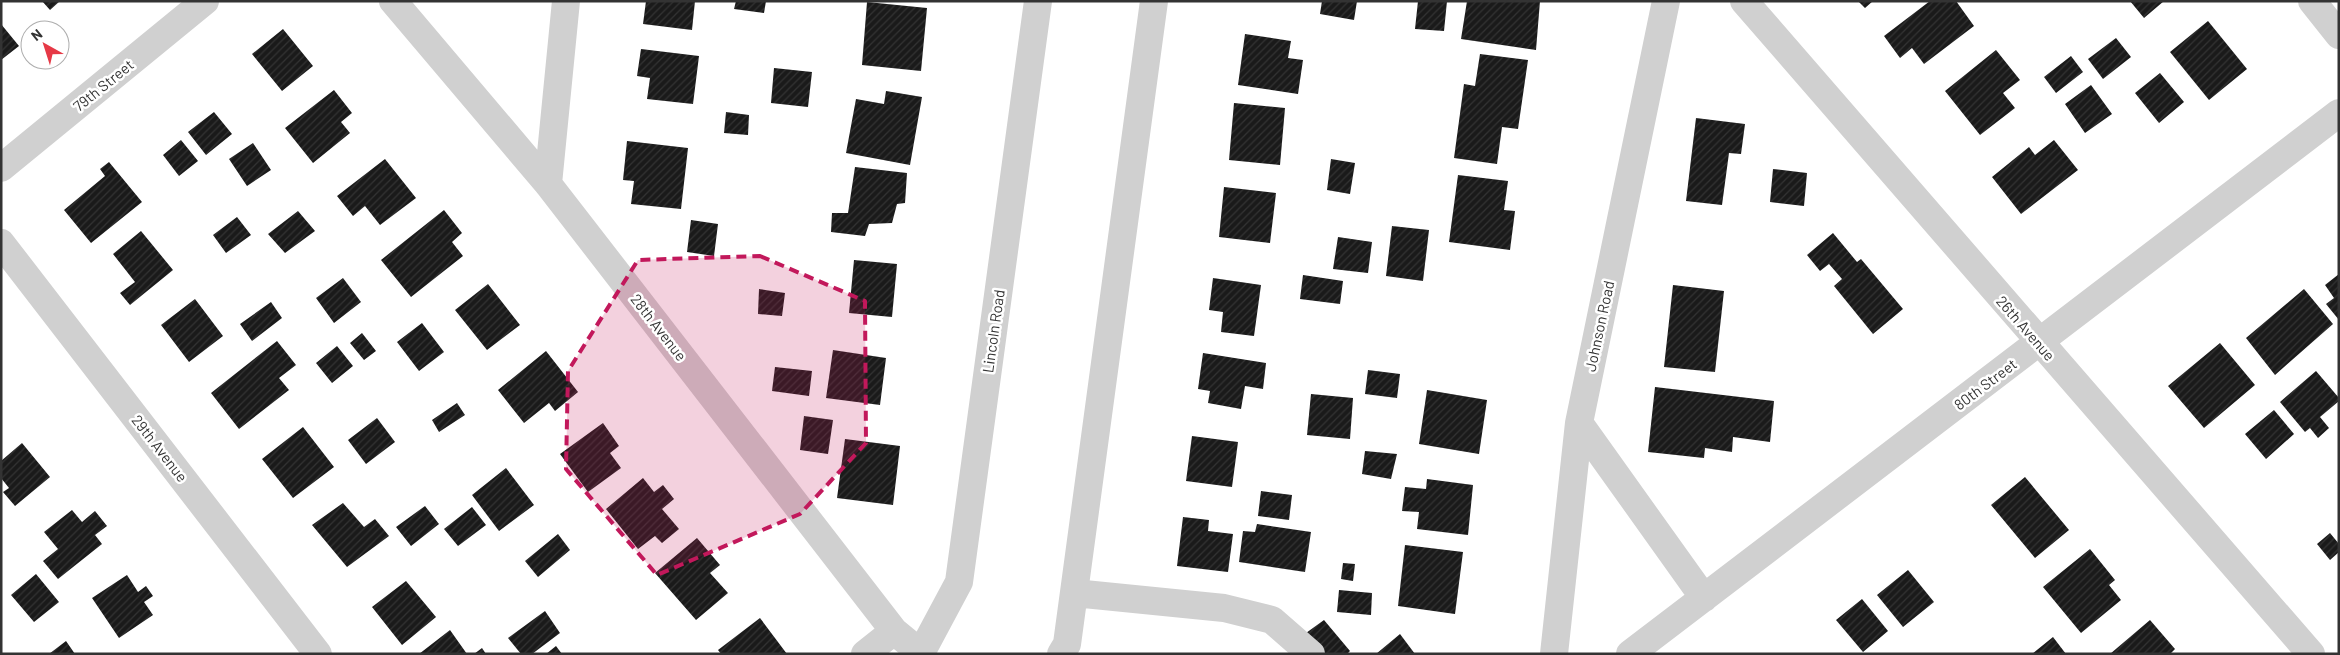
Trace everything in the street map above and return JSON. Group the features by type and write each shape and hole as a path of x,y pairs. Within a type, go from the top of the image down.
{"street":[{"name":"79th Street","path":"1,168 205,1"},
{"name":"28th Avenue","path":"393,1 548,184 894,630 922,653"},
{"path":"548,184 566,1"},
{"name":"Lincoln Road","path":"922,653 959,582 1038,1"},
{"path":"1061,654 1067,644 1154,1"},
{"name":"Johnson Road","path":"1554,654 1579,423 1666,1"},
{"name":"26th Avenue","path":"1744,1 2038,343 2310,654"},
{"path":"2312,1 2339,34"},
{"name":"80th Street","path":"1630,654 2339,113"},
{"name":"29th Avenue","path":"1,243 318,654"},
{"path":"1579,423 1704,598"},
{"path":"1074,593 1224,608 1272,620 1311,654"},
{"path":"865,654 894,630"}],"highlighted area":[{"path":"760,256 865,301 866,443 800,514 657,575 566,469 568,371 638,260"}],"building":[{"path":"42,1 60,1 50,10"},
{"path":"646,1 695,1 692,30 643,24"},
{"path":"736,1 766,1 764,13 734,9"},
{"path":"1322,1 1357,1 1354,20 1320,14"},
{"path":"1418,1 1447,1 1444,31 1415,29"},
{"path":"1467,1 1540,1 1536,50 1461,39"},
{"path":"1858,1 1873,1 1865,8"},
{"path":"1930,1 1956,1 1974,26 1924,64 1912,48 1900,58 1884,36"},
{"path":"2130,1 2164,1 2144,18"},
{"path":"867,2 927,8 921,71 862,65"},
{"path":"2208,21 2247,69 2209,100 2170,52"},
{"path":"1,24 19,46 1,60"},
{"path":"283,29 313,66 282,91 252,54"},
{"path":"1245,34 1291,41 1288,58 1303,60 1298,94 1238,85"},
{"path":"2116,38 2131,57 2103,79 2088,59"},
{"path":"641,49 699,56 693,104 647,99 650,78 637,76"},
{"path":"1996,50 2020,80 2003,93 2015,108 1980,135 1945,91"},
{"path":"1480,54 1528,60 1518,129 1502,127 1497,164 1454,158 1464,84 1475,86"},
{"path":"2071,56 2083,72 2056,93 2044,77"},
{"path":"774,68 812,72 808,107 771,103"},
{"path":"2160,73 2184,102 2159,123 2135,93"},
{"path":"2091,85 2112,114 2085,133 2065,104"},
{"path":"334,90 352,113 341,122 350,133 313,163 285,128"},
{"path":"886,91 922,97 910,165 846,153 856,99 884,104"},
{"path":"1234,103 1285,108 1280,165 1229,160"},
{"path":"214,112 232,134 206,155 188,132"},
{"path":"726,112 749,115 748,135 724,133"},
{"path":"1696,118 1745,124 1741,154 1729,153 1722,205 1686,201"},
{"path":"181,140 198,161 179,176 163,155"},
{"path":"2054,140 2078,170 2021,214 1992,177 2029,147 2035,155"},
{"path":"627,141 688,148 681,209 631,204 634,181 623,180"},
{"path":"253,143 271,170 247,186 229,159"},
{"path":"385,159 416,198 380,225 365,206 353,216 337,196"},
{"path":"1331,159 1355,163 1350,194 1327,190"},
{"path":"109,162 142,202 91,243 64,210 105,176 100,169"},
{"path":"855,167 907,173 905,203 897,204 892,223 869,224 865,236 831,232 832,213 848,213"},
{"path":"1773,169 1807,173 1804,206 1770,202"},
{"path":"1458,175 1508,181 1504,210 1515,211 1510,250 1449,242"},
{"path":"1224,187 1276,193 1270,243 1219,237"},
{"path":"444,210 462,233 452,242 463,256 411,297 381,260"},
{"path":"298,211 315,231 285,253 268,234"},
{"path":"237,217 251,235 226,253 213,235"},
{"path":"691,220 718,224 714,256 687,252"},
{"path":"1392,226 1429,230 1423,281 1386,276"},
{"path":"141,231 173,270 130,305 120,293 135,282 113,254"},
{"path":"1833,233 1857,262 1861,259 1903,309 1873,334 1834,286 1842,279 1829,264 1820,271 1807,255"},
{"path":"1338,237 1372,242 1368,273 1333,269"},
{"path":"854,260 897,264 892,317 849,313"},
{"path":"2339,274 2339,320 2326,304 2334,298 2325,285"},
{"path":"1303,275 1343,281 1340,304 1300,299"},
{"path":"343,278 361,302 334,323 316,298"},
{"path":"1213,278 1261,285 1254,336 1221,332 1223,312 1209,310"},
{"path":"488,284 520,325 487,350 455,310"},
{"path":"1673,285 1724,291 1715,372 1664,367"},
{"path":"759,289 785,293 782,316 758,314"},
{"path":"2304,289 2333,324 2275,375 2246,338"},
{"path":"195,299 223,336 189,362 161,325"},
{"path":"271,302 282,318 252,341 240,324"},
{"path":"422,323 444,352 419,371 397,342"},
{"path":"362,333 376,351 364,360 350,343"},
{"path":"277,341 296,365 279,378 289,390 239,429 211,393"},
{"path":"2220,343 2255,385 2204,428 2168,386"},
{"path":"337,346 353,366 332,383 316,363"},
{"path":"833,350 886,358 880,405 826,398"},
{"path":"546,351 578,392 555,411 549,403 524,423 498,390"},
{"path":"1203,353 1266,363 1263,389 1245,386 1241,409 1208,403 1210,391 1198,389"},
{"path":"775,367 812,371 809,396 772,391"},
{"path":"1368,370 1400,374 1397,398 1365,394"},
{"path":"2316,371 2339,398 2339,401 2320,417 2329,428 2318,438 2310,428 2305,432 2280,402"},
{"path":"1655,387 1774,401 1770,442 1733,437 1732,452 1705,448 1704,458 1648,452"},
{"path":"1427,390 1487,400 1479,454 1419,444"},
{"path":"1311,394 1353,398 1350,439 1307,435"},
{"path":"457,403 465,415 439,432 432,420"},
{"path":"2274,410 2294,434 2266,459 2245,434"},
{"path":"804,416 833,420 828,454 800,450"},
{"path":"377,418 395,442 366,464 348,440"},
{"path":"603,423 619,446 610,453 621,468 588,492 560,454"},
{"path":"303,427 334,467 293,498 262,459"},
{"path":"1192,436 1238,442 1232,487 1186,481"},
{"path":"845,439 900,446 893,505 837,498"},
{"path":"22,443 50,477 15,506 3,492 9,488 1,478 1,461"},
{"path":"1365,451 1397,454 1391,479 1362,474"},
{"path":"506,468 534,505 499,531 472,495"},
{"path":"2025,477 2069,530 2035,558 1991,505"},
{"path":"643,478 654,492 663,485 674,499 662,509 679,529 662,543 655,536 638,549 606,509"},
{"path":"1427,479 1473,485 1468,535 1417,529 1419,512 1402,511 1405,487 1426,489"},
{"path":"1261,491 1292,495 1289,520 1258,516"},
{"path":"343,503 364,527 375,519 389,536 347,567 312,525"},
{"path":"425,506 439,524 411,546 396,527"},
{"path":"472,507 486,525 458,546 444,529"},
{"path":"72,510 82,522 95,511 107,526 95,535 102,544 58,579 43,561 58,549 44,532"},
{"path":"1183,517 1209,520 1208,531 1233,534 1228,572 1177,566"},
{"path":"1257,524 1311,532 1305,572 1239,562 1243,531 1255,532"},
{"path":"2330,533 2339,544 2339,552 2330,560 2317,544"},
{"path":"558,534 570,550 538,577 525,561"},
{"path":"697,538 720,565 710,573 728,593 696,620 655,573"},
{"path":"1405,545 1463,552 1455,614 1398,606"},
{"path":"2090,549 2115,580 2109,585 2121,600 2081,633 2043,587"},
{"path":"1343,563 1355,564 1353,581 1341,579"},
{"path":"1908,570 1934,602 1903,627 1877,595"},
{"path":"36,574 59,602 34,622 11,595"},
{"path":"127,575 138,592 146,586 153,596 144,602 153,615 119,638 92,598"},
{"path":"406,581 436,617 402,645 372,607"},
{"path":"1339,590 1372,593 1371,615 1337,612"},
{"path":"1862,599 1888,631 1863,652 1836,620"},
{"path":"545,611 560,633 532,654 521,654 508,638"},
{"path":"760,618 787,654 721,654 718,650"},
{"path":"1324,620 1350,651 1347,654 1323,654 1306,633"},
{"path":"2150,620 2175,649 2170,654 2110,654"},
{"path":"450,630 467,654 419,654"},
{"path":"1400,634 1415,654 1376,654"},
{"path":"2053,637 2066,654 2032,654"},
{"path":"66,641 75,654 49,654"},
{"path":"556,646 562,654 546,654"},
{"path":"482,648 486,654 474,654"}]}
